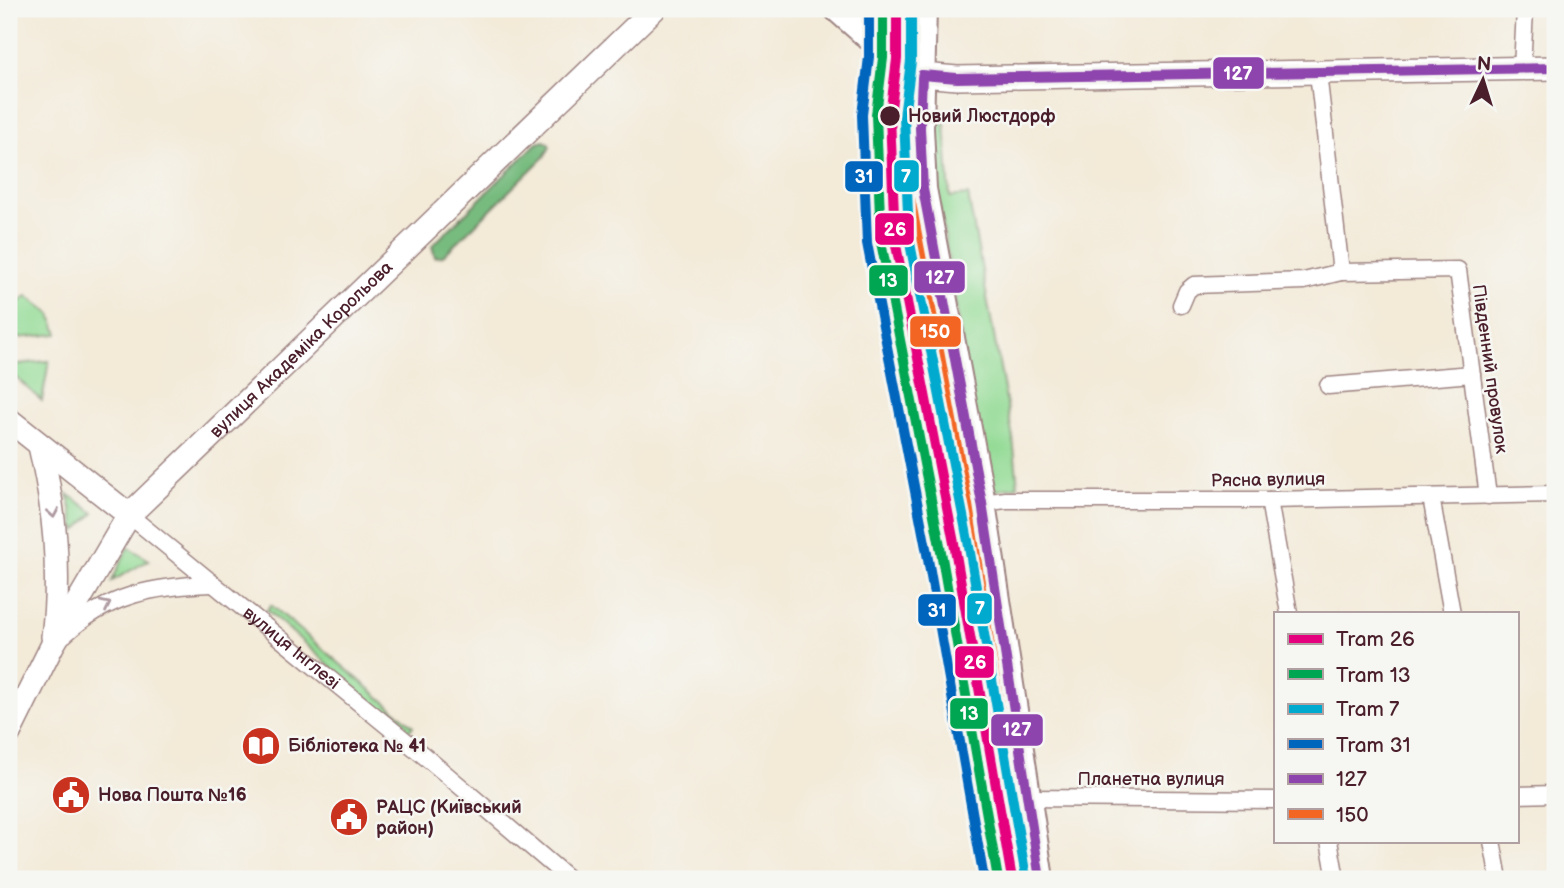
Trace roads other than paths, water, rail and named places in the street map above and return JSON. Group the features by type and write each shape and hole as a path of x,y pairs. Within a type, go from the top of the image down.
{"main road":[{"name":"вулиця Академіка Корольова","path":"9,733 52,646 129,515 654,9"},
{"path":"838,9 889,54 922,75 957,78 1555,68"},
{"path":"923,9 920,128 923,190 982,503 1040,879"},
{"name":"вулиця Інглезі","path":"9,421 129,515"},
{"path":"40,446 57,538 58,577 52,646"}],"street":[{"path":"1522,69 1525,9"},
{"path":"1181,305 1186,291 1194,285 1304,281 1341,272 1318,73"},
{"name":"Південний провулок","path":"1341,272 1458,270 1488,496"},
{"path":"1328,386 1472,374"},
{"name":"Рясна вулиця","path":"982,503 1006,500 1269,500 1555,494"},
{"path":"1431,497 1452,612"},
{"path":"1269,500 1289,612"},
{"name":"вулиця Інглезі","path":"129,515 434,764 569,879"},
{"path":"52,646 77,622 105,605 137,592 170,585 212,584"},
{"path":"1518,795 1555,794"},
{"name":"Планетна вулиця","path":"1026,798 1274,800"},
{"path":"1329,842 1336,879"},
{"path":"1492,842 1499,879"}],"tram line":[{"name":"31","path":"869,9 869,57 862,115 867,243 926,548 984,879"},
{"name":"13","path":"883,9 883,58 876,115 881,242 940,546 998,879"},
{"name":"26","path":"897,9 897,59 890,116 895,240 954,543 1012,879"},
{"name":"7","path":"911,9 911,61 904,117 909,238 968,541 1026,877"}],"place":[{"name":"Новий Люстдорф","path":"890,116"},
{"name":"Бібліотека № 41","path":"261,746"},
{"name":"Нова Пошта №16","path":"71,795"},
{"name":"РАЦС (Київський район)","path":"349,817"}]}
